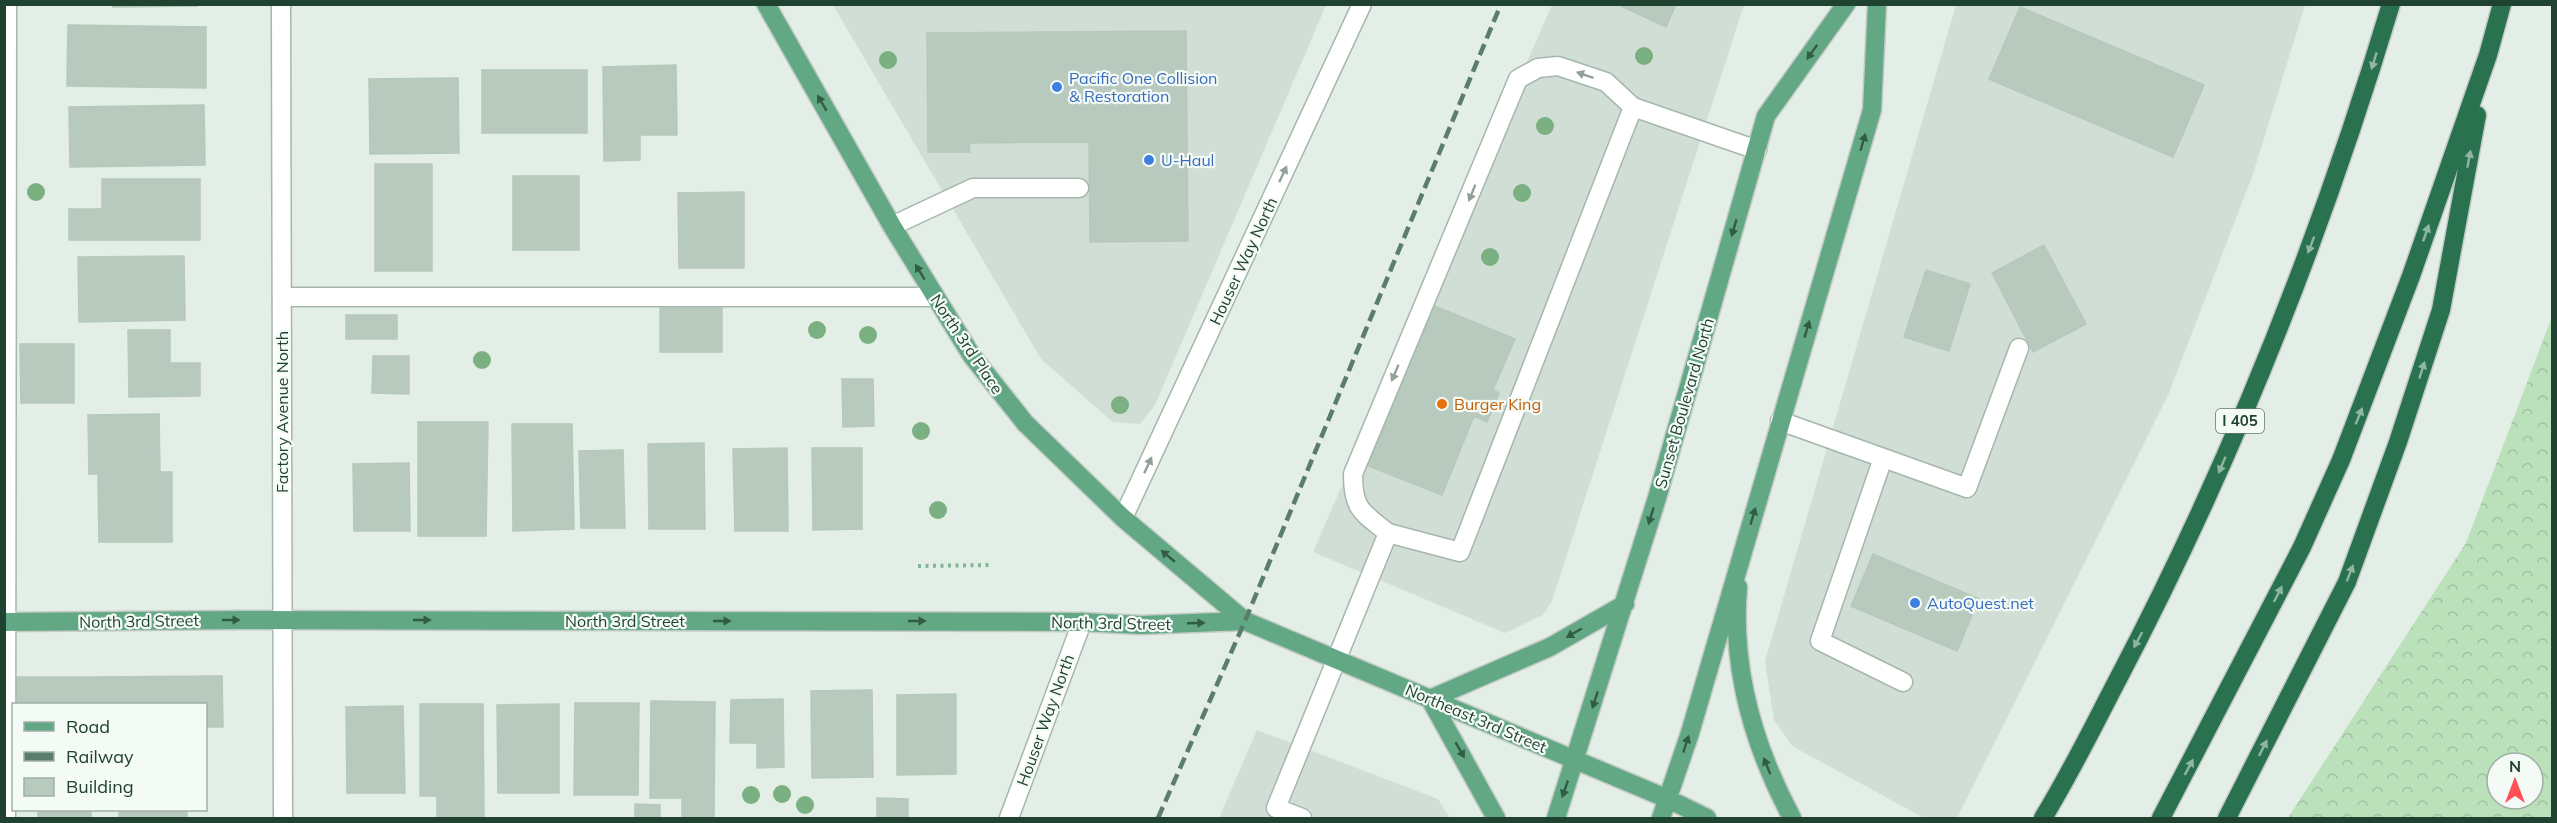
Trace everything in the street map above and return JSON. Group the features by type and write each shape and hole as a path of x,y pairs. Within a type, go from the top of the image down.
{"highway":[{"name":"I 405","path":"2043,819 2165,589 2216,479 2312,242 2358,114 2391,4"},
{"path":"2161,819 2216,718 2302,547 2341,460 2411,276 2488,56 2502,4"},
{"path":"2227,819 2347,582 2398,442 2441,310 2488,56"}],"main road":[{"name":"North 3rd Place","path":"766,4 892,226 972,356 999,393 1025,423 1123,518 1245,621"},
{"name":"Sunset Boulevard North","path":"1556,819 1625,604 1766,116 1846,4"},
{"path":"1661,819 1690,733 1872,110 1877,4"},
{"path":"1740,558 1737,603 1738,648 1746,700 1767,768 1792,819"},
{"path":"1496,819 1482,789 1430,699 1550,646 1625,604"},
{"name":"North 3rd Street","path":"5,622 282,620 1082,622 1141,625 1245,621"},
{"name":"Northeast 3rd Street","path":"1245,621 1668,799 1707,819"}],"street":[{"path":"6,819 7,4"},
{"name":"Factory Avenue North","path":"281,4 283,819"},
{"name":"Houser Way North","path":"1123,518 1362,4"},
{"path":"1633,107 1460,552 1388,533 1360,510 1353,495 1353,474 1518,79 1538,68 1558,66 1606,82 1633,107 1757,150"},
{"path":"892,226 972,188 1079,188"},
{"path":"282,297 935,297"},
{"path":"1780,421 1967,488 2019,348"},
{"path":"1883,458 1820,641 1903,682"},
{"path":"1302,819 1276,808 1388,533"},
{"name":"Houser Way North","path":"1009,819 1082,622"}],"path":[{"path":"918,566 991,565"}],"shaded area":[{"path":"833,5 1326,5 1155,405 1140,424 1113,422 1041,359"},
{"path":"1552,5 1744,5 1552,601 1543,615 1505,633 1313,552"},
{"path":"1956,5 2305,5 2253,174 2169,393 1957,818 1924,818 1792,746 1774,720 1765,661"},
{"path":"1257,730 1438,799 1450,818 1219,818"}],"green space":[{"path":"2552,317 2552,818 2288,818 2466,543"}],"building":[{"path":"113,4 197,4 197,6 113,7"},
{"path":"1617,4 1676,4 1666,27"},
{"path":"2020,7 2204,85 2173,157 1989,79"},
{"path":"68,25 206,27 206,88 67,86"},
{"name":"Pacific One Collision & Restoration","path":"1186,31 1188,241 1090,242 1089,142 969,143 970,152 928,152 927,33"},
{"path":"676,65 677,135 640,135 640,160 604,161 603,67"},
{"path":"482,70 587,70 587,133 482,133"},
{"path":"458,78 459,153 370,154 369,79"},
{"path":"204,105 205,165 70,167 69,107"},
{"path":"375,164 432,164 432,271 375,271"},
{"path":"513,176 579,176 579,250 513,250"},
{"path":"102,179 200,179 200,240 69,240 69,209 102,209"},
{"path":"744,192 744,268 679,268 678,193"},
{"path":"2044,245 2086,324 2033,352 1992,273"},
{"path":"184,256 185,320 79,322 78,257"},
{"path":"1926,270 1970,284 1949,351 1904,337"},
{"name":"Burger King","path":"1432,305 1515,339 1493,390 1499,393 1487,422 1474,416 1442,495 1366,465"},
{"path":"660,308 722,308 722,352 660,352"},
{"path":"346,315 397,315 397,339 346,339"},
{"path":"128,330 170,330 170,363 200,363 200,396 129,397"},
{"path":"20,344 74,344 74,403 21,403"},
{"path":"373,356 409,356 409,394 372,393"},
{"path":"842,379 873,379 874,426 843,427"},
{"path":"159,414 160,472 172,472 172,542 99,542 98,474 89,474 88,415"},
{"path":"418,422 488,422 486,536 418,536"},
{"path":"512,424 572,424 574,529 513,531"},
{"path":"704,443 705,529 649,529 648,444"},
{"path":"787,448 788,531 735,531 733,449"},
{"path":"812,448 862,448 862,529 813,530"},
{"path":"623,450 625,528 581,528 579,451"},
{"path":"409,463 410,531 354,531 353,464"},
{"name":"AutoQuest.net","path":"1873,554 1979,599 1957,651 1851,606"},
{"path":"222,676 223,727 207,727 207,703 94,703 94,677"},
{"path":"16,677 46,677 46,703 16,703"},
{"path":"46,677 94,677 94,703 46,703"},
{"path":"872,690 873,777 812,778 811,691"},
{"path":"956,694 956,774 897,775 897,695"},
{"path":"783,699 784,767 757,768 757,743 730,743 731,700"},
{"path":"651,701 715,702 714,818 682,818 682,798 650,798"},
{"path":"575,703 639,703 638,795 574,795"},
{"path":"420,704 483,704 484,818 437,818 437,796 420,796"},
{"path":"559,704 559,793 498,793 497,705"},
{"path":"403,706 405,793 347,793 346,707"},
{"path":"877,798 908,799 908,818 877,818"},
{"path":"635,804 660,805 660,818 635,818"},
{"path":"38,811 91,811 91,818 38,818"},
{"path":"119,811 187,811 187,818 119,818"}],"railway":[{"path":"1158,818 1245,621 1501,4"}],"place":[{"name":"Pacific One Collision & Restoration","path":"1057,87"},
{"name":"U-Haul","path":"1149,160"},
{"name":"Burger King","path":"1442,404"},
{"name":"AutoQuest.net","path":"1915,603"}]}
